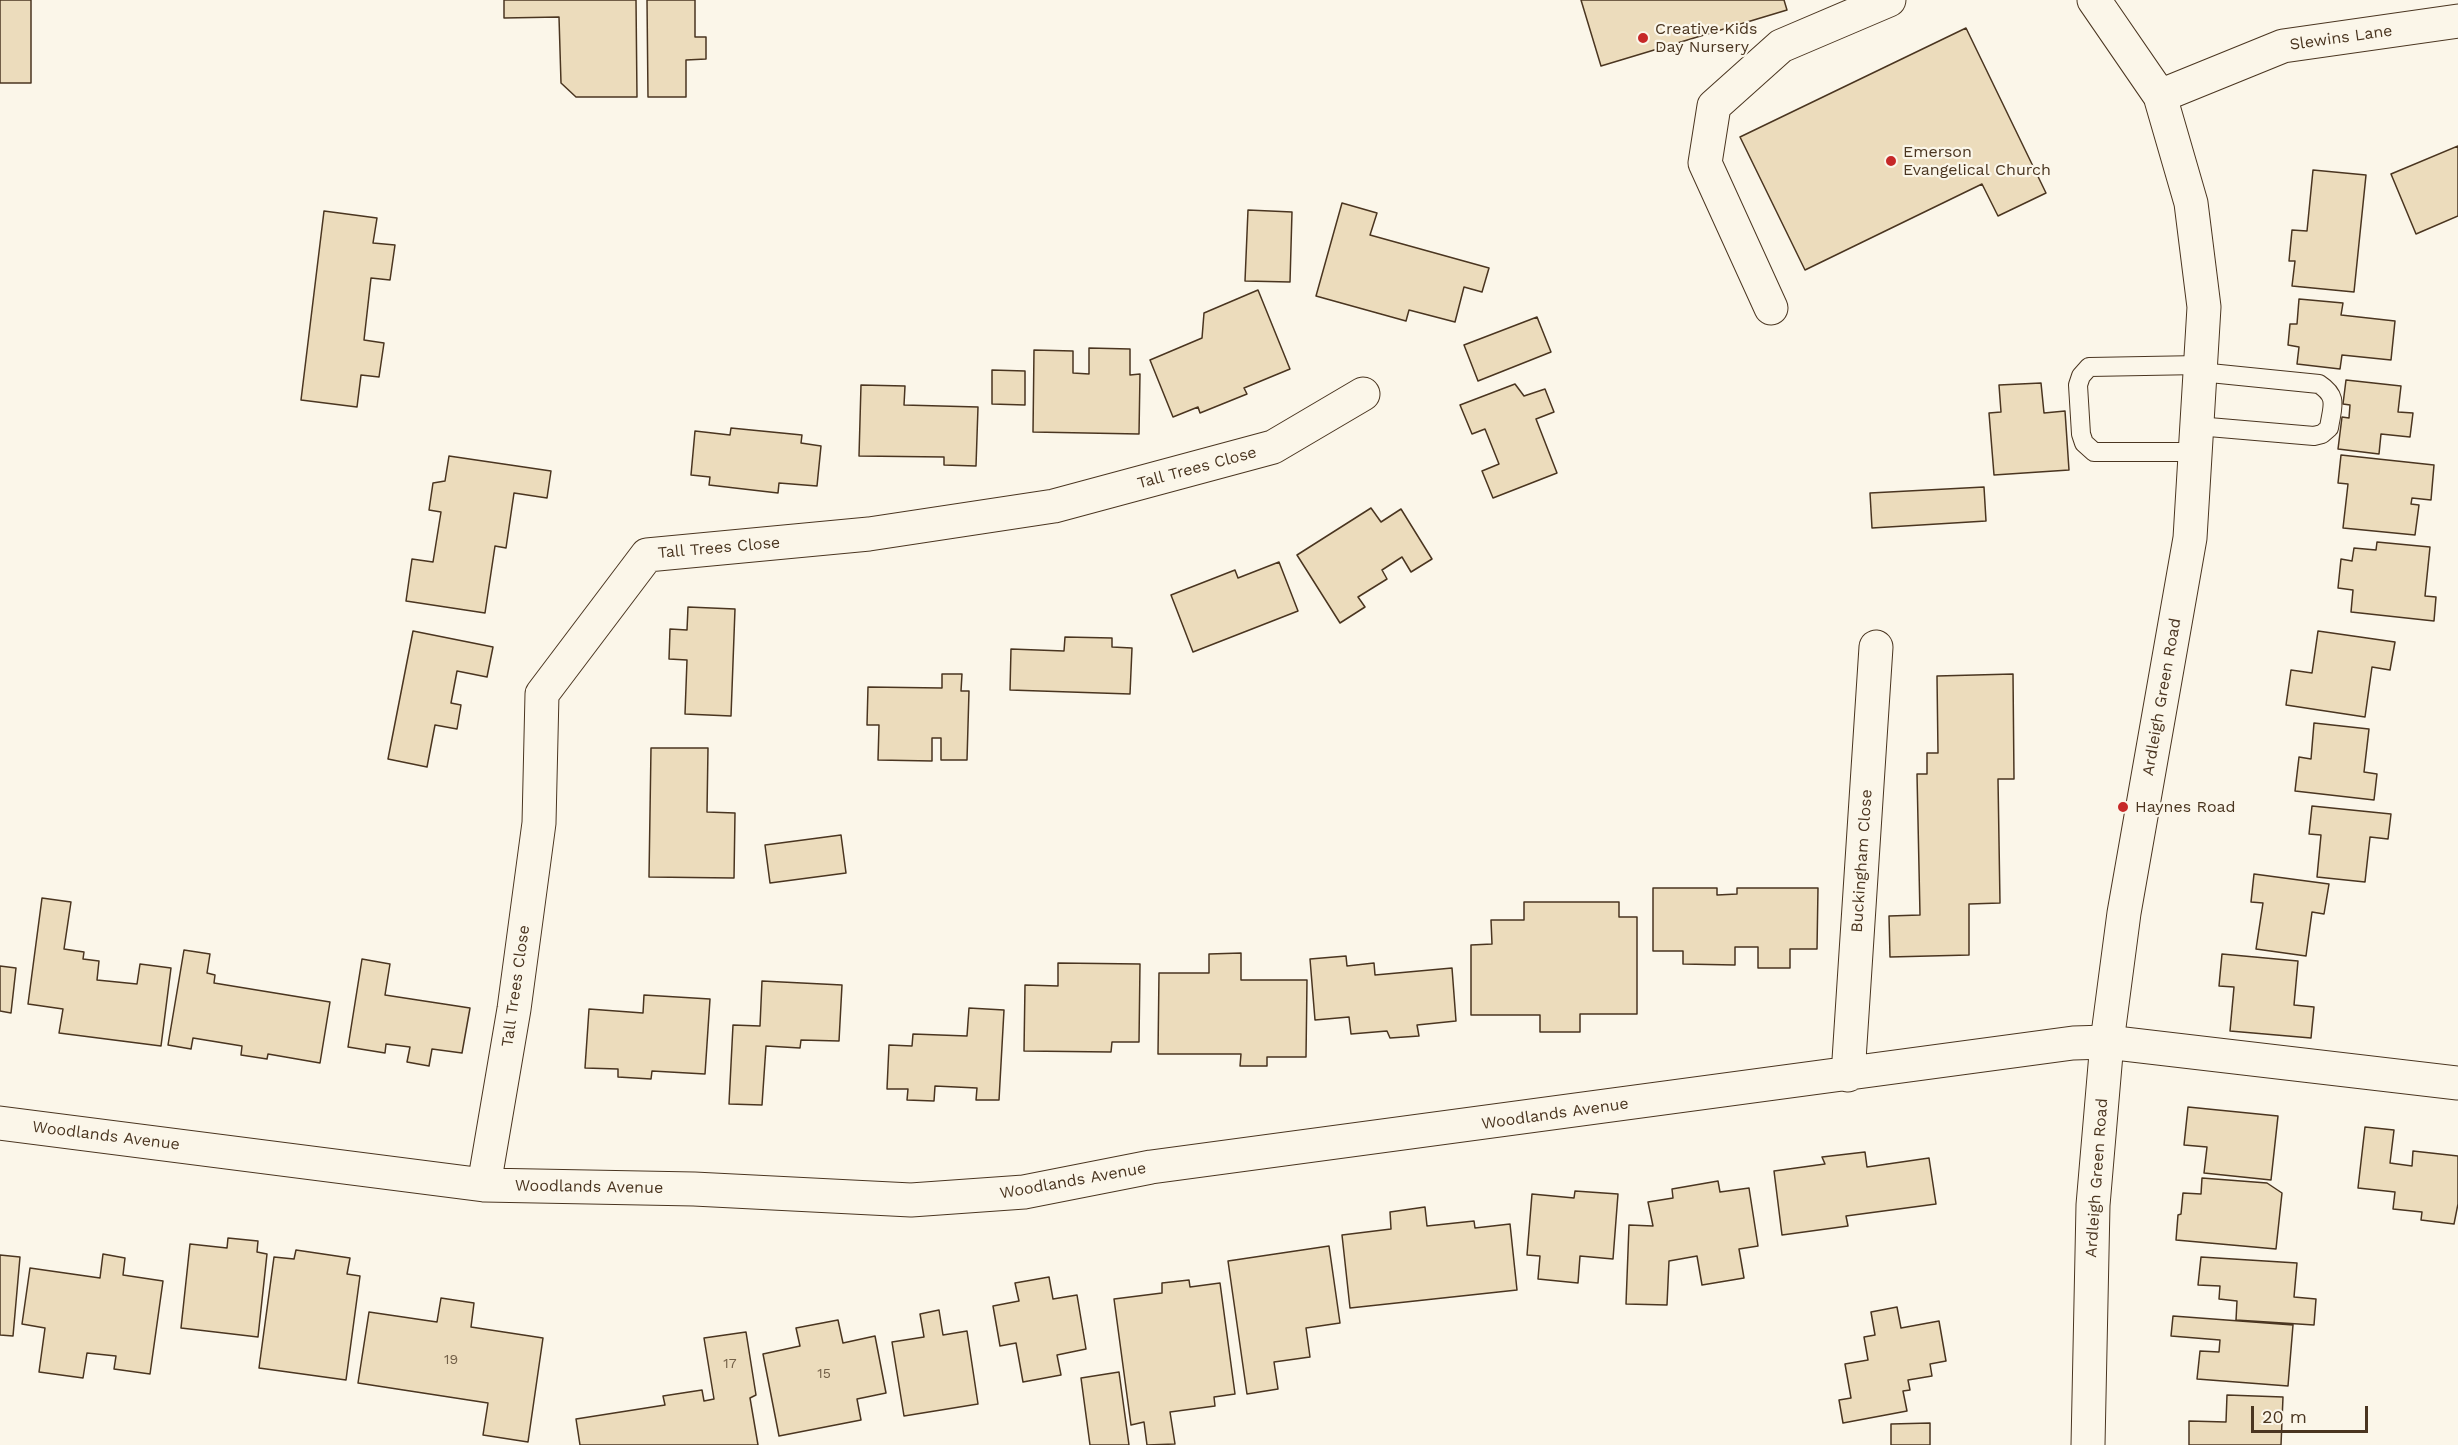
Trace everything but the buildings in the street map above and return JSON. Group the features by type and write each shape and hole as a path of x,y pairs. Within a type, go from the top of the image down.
{"street":[{"path":"1771,308 1705,163 1714,106 1781,46 1889,0"},
{"name":"Ardleigh Green Road","path":"2088,1445 2093,1205 2107,1042 2124,913 2190,538 2204,307 2191,204 2160,96 2094,0"},
{"name":"Slewins Lane","path":"2160,96 2283,46 2458,21"},
{"name":"Tall Trees Close","path":"484,1185 514,1009 539,823 542,694 647,555 869,534 1054,506 1273,447 1364,394"},
{"name":"Buckingham Close","path":"1848,1075 1876,647"},
{"path":"2107,1042 2458,1083"},
{"name":"Woodlands Avenue","path":"0,1123 484,1185 694,1189 911,1200 1024,1192 1151,1167 2073,1043 2107,1042"}],"lane":[{"path":"2089,367 2200,369 2319,384 2330,391 2333,399 2329,428 2322,434 2196,439 2094,452 2084,443 2081,434 2078,385 2081,376 2089,367"}],"place":[{"name":"Creative Kids Day Nursery","path":"1643,38"},
{"name":"Emerson Evangelical Church","path":"1891,161"},
{"name":"Haynes Road","path":"2123,807"}]}
